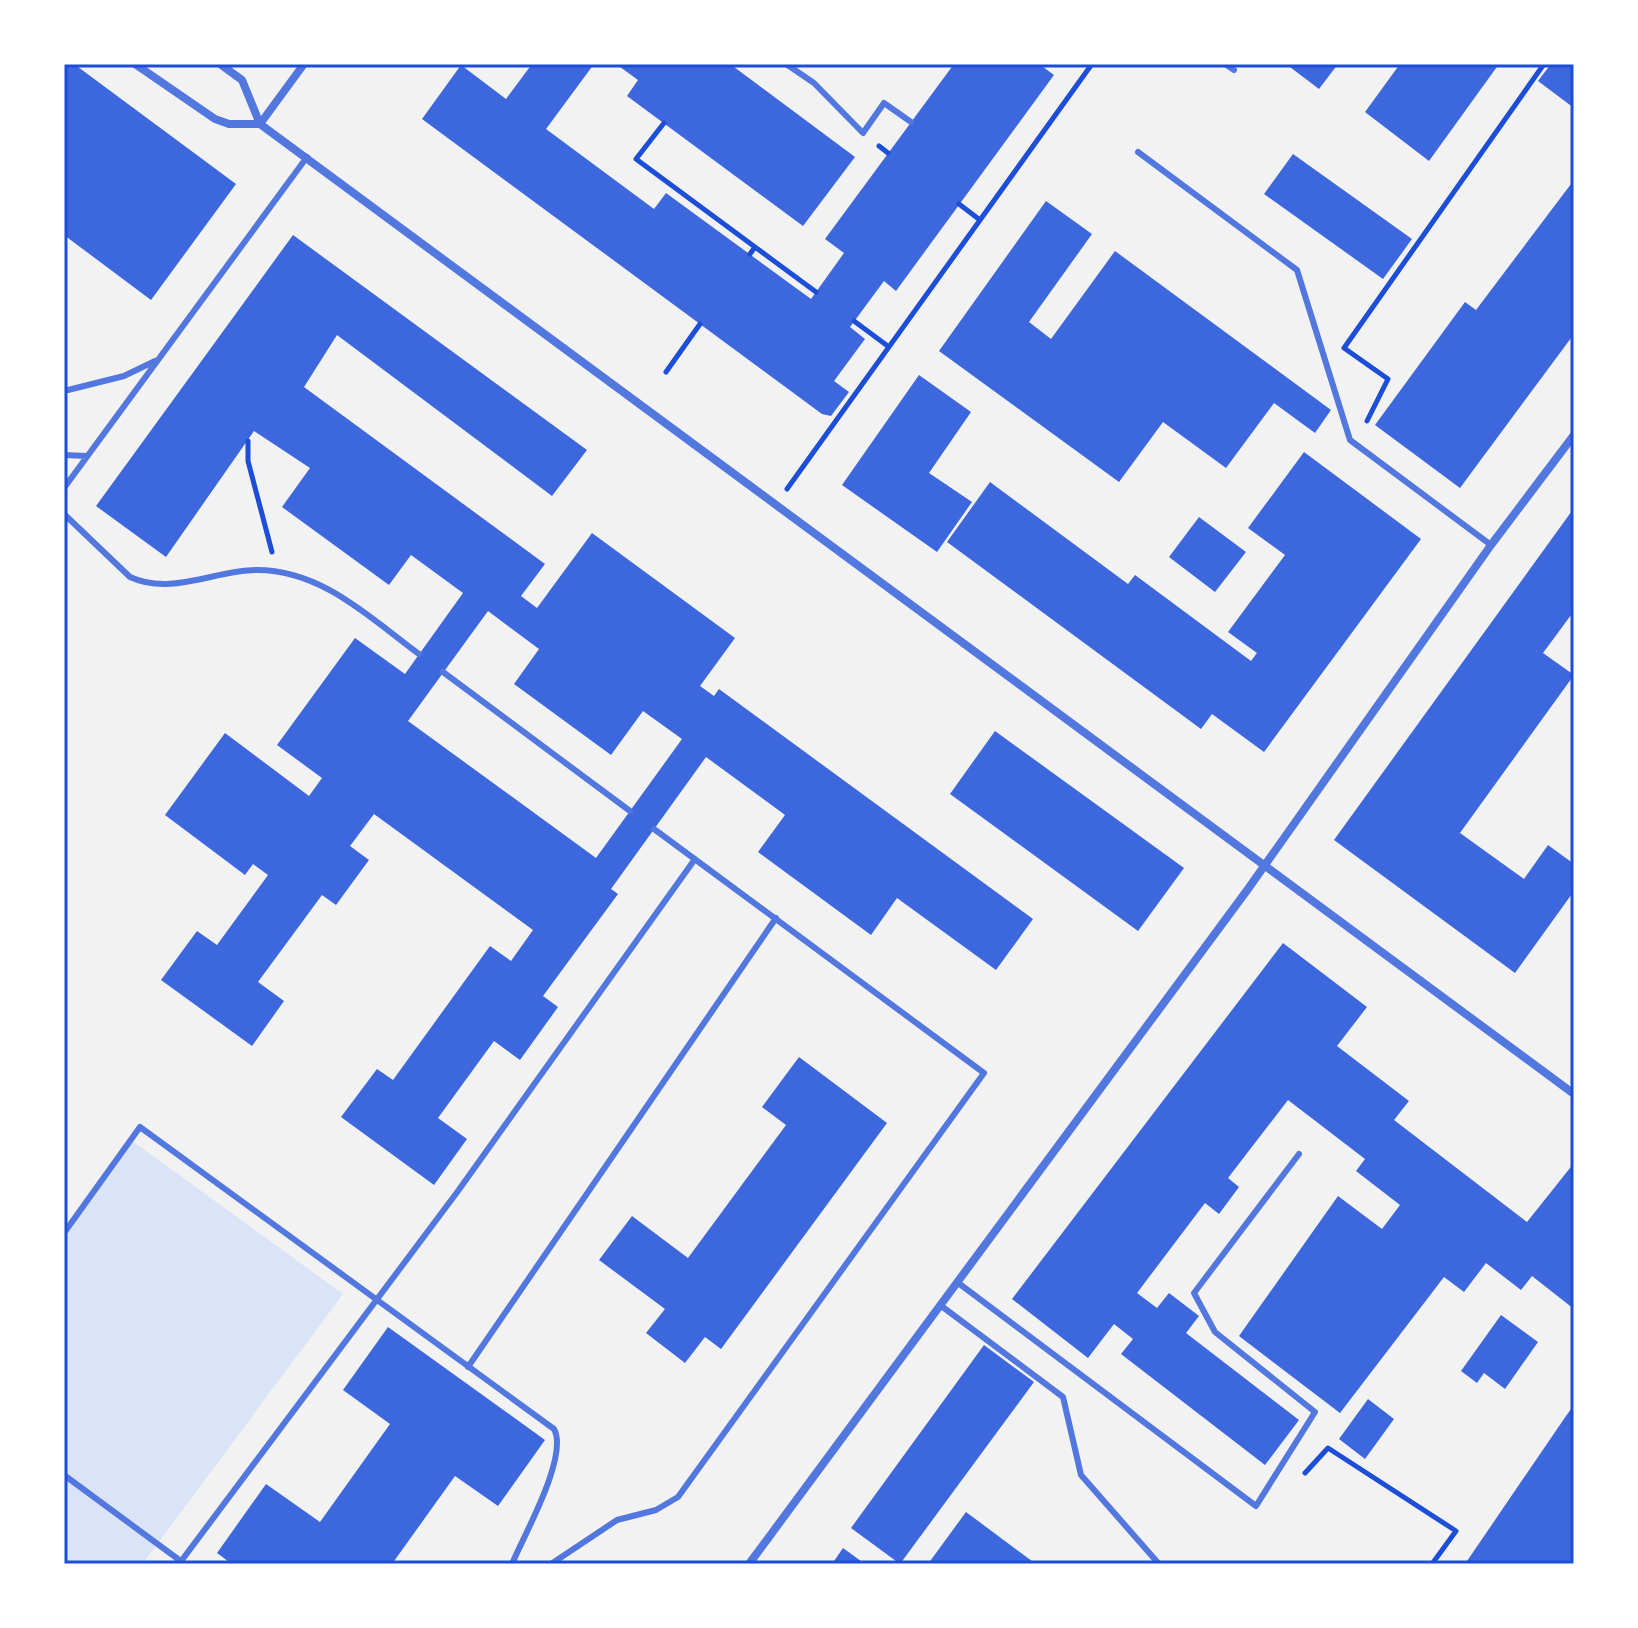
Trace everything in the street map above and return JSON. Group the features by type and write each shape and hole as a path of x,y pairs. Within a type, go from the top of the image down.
{"street":[{"path":"135,64 215,119 229,124 260,124"},
{"path":"220,64 242,80 260,124 1574,1094"},
{"path":"260,124 304,64"},
{"path":"749,1564 1264,866 1491,545 1574,435"}],"lane":[{"path":"786,64 814,83 863,133 884,103 911,122"},
{"path":"1225,64 1234,70"},
{"path":"1138,152 1297,270 1350,440 1491,545"},
{"path":"64,488 307,157"},
{"path":"64,391 124,376 158,359"},
{"path":"64,455 87,456"},
{"path":"64,514 130,577 142,582 198,580 255,570 290,574 329,589 419,654"},
{"path":"443,672 630,811"},
{"path":"551,1564 606,1526 656,1510 678,1497 984,1073 654,829"},
{"path":"64,1475 182,1563 377,1300 695,859"},
{"path":"468,1367 776,918"},
{"path":"64,1233 140,1127 554,1429 558,1440 556,1459 511,1564 487,1564"},
{"path":"957,1282 1256,1506 1315,1412 1215,1332 1194,1293 1299,1154"},
{"path":"940,1305 1063,1397 1081,1475 1159,1564"}],"path":[{"path":"775,505 1092,64"},
{"path":"1361,434 1388,379 1344,348 1544,64"},
{"path":"664,123 636,159 816,292"},
{"path":"959,204 980,220"},
{"path":"750,254 755,247"},
{"path":"854,321 889,347"},
{"path":"666,372 700,324"},
{"path":"248,441 248,461 272,553"},
{"path":"1302,1477 1328,1448 1456,1531 1432,1564"}],"shaded area":[{"path":"131,1140 343,1294 144,1562 147,1564 64,1564 64,1233"}],"building":[{"path":"64,64 74,64 236,184 151,300 64,235"},
{"path":"532,64 594,64 546,129 654,209 666,193 811,299 844,253 825,239 954,64 1039,64 1054,75 896,291 884,281 850,327 865,339 834,381 849,392 831,416 822,414 422,119 461,65 506,99"},
{"path":"616,64 730,64 855,157 803,226 627,96 638,80"},
{"path":"1286,64 1338,64 1319,89"},
{"path":"1400,64 1499,64 1429,161 1365,112"},
{"path":"1551,64 1574,64 1574,108 1538,81"},
{"path":"1293,154 1412,239 1383,279 1264,194"},
{"path":"1574,180 1574,334 1460,488 1375,425 1465,302 1476,310"},
{"path":"1046,201 1092,234 1029,322 1051,339 1115,251 1331,410 1315,433 1274,403 1226,468 1163,422 1119,482 939,351"},
{"path":"293,235 587,450 552,496 337,335 304,387 545,564 521,596 537,608 592,533 735,638 700,686 714,696 719,689 1033,919 996,970 897,898 871,935 758,852 785,815 706,757 611,889 618,894 543,996 558,1007 520,1060 494,1041 438,1118 467,1139 434,1185 341,1117 377,1069 393,1080 490,946 511,961 533,930 374,814 350,846 369,860 336,905 322,895 258,982 284,1001 252,1046 161,980 197,931 217,945 268,875 253,864 245,875 165,815 225,733 309,796 322,778 277,745 355,638 405,674 463,593 411,555 389,585 282,507 310,468 254,431 166,557 96,506","holes":["488,611 539,649 514,684 611,755 643,711 682,739 596,858 408,721"]},
{"path":"919,375 971,412 929,473 972,502 937,552 842,485"},
{"path":"1304,452 1421,539 1264,752 1212,714 1201,729 947,542 990,482 1128,584 1135,575 1251,661 1257,653 1228,632 1285,555 1248,528"},
{"path":"1574,508 1574,611 1543,653 1574,675 1460,833 1524,879 1548,845 1574,864 1574,891 1515,973 1334,840"},
{"path":"1199,517 1246,552 1215,592 1169,557"},
{"path":"995,731 1184,868 1138,931 950,794"},
{"path":"1283,943 1367,1007 1337,1046 1409,1101 1394,1120 1527,1222 1574,1163 1574,1309 1532,1276 1521,1290 1486,1263 1464,1292 1444,1277 1340,1413 1239,1336 1338,1196 1382,1229 1400,1205 1356,1171 1365,1159 1288,1100 1228,1178 1239,1187 1219,1214 1205,1203 1137,1293 1157,1308 1169,1293 1199,1316 1186,1333 1299,1420 1265,1465 1121,1354 1133,1339 1114,1324 1088,1358 1012,1299"},
{"path":"799,1057 887,1123 721,1349 705,1337 685,1363 646,1333 665,1309 599,1260 632,1216 688,1258 786,1125 762,1107"},
{"path":"1501,1315 1538,1342 1505,1389 1484,1373 1477,1383 1461,1371"},
{"path":"388,1327 545,1440 498,1506 455,1476 392,1564 232,1564 217,1553 266,1484 320,1522 390,1424 343,1390"},
{"path":"984,1345 1034,1382 900,1564 851,1528"},
{"path":"1368,1399 1394,1419 1365,1459 1339,1439"},
{"path":"1574,1405 1574,1564 1465,1564 1566,1416"},
{"path":"966,1512 1036,1564 928,1564"},
{"path":"843,1548 865,1564 832,1564"}]}
